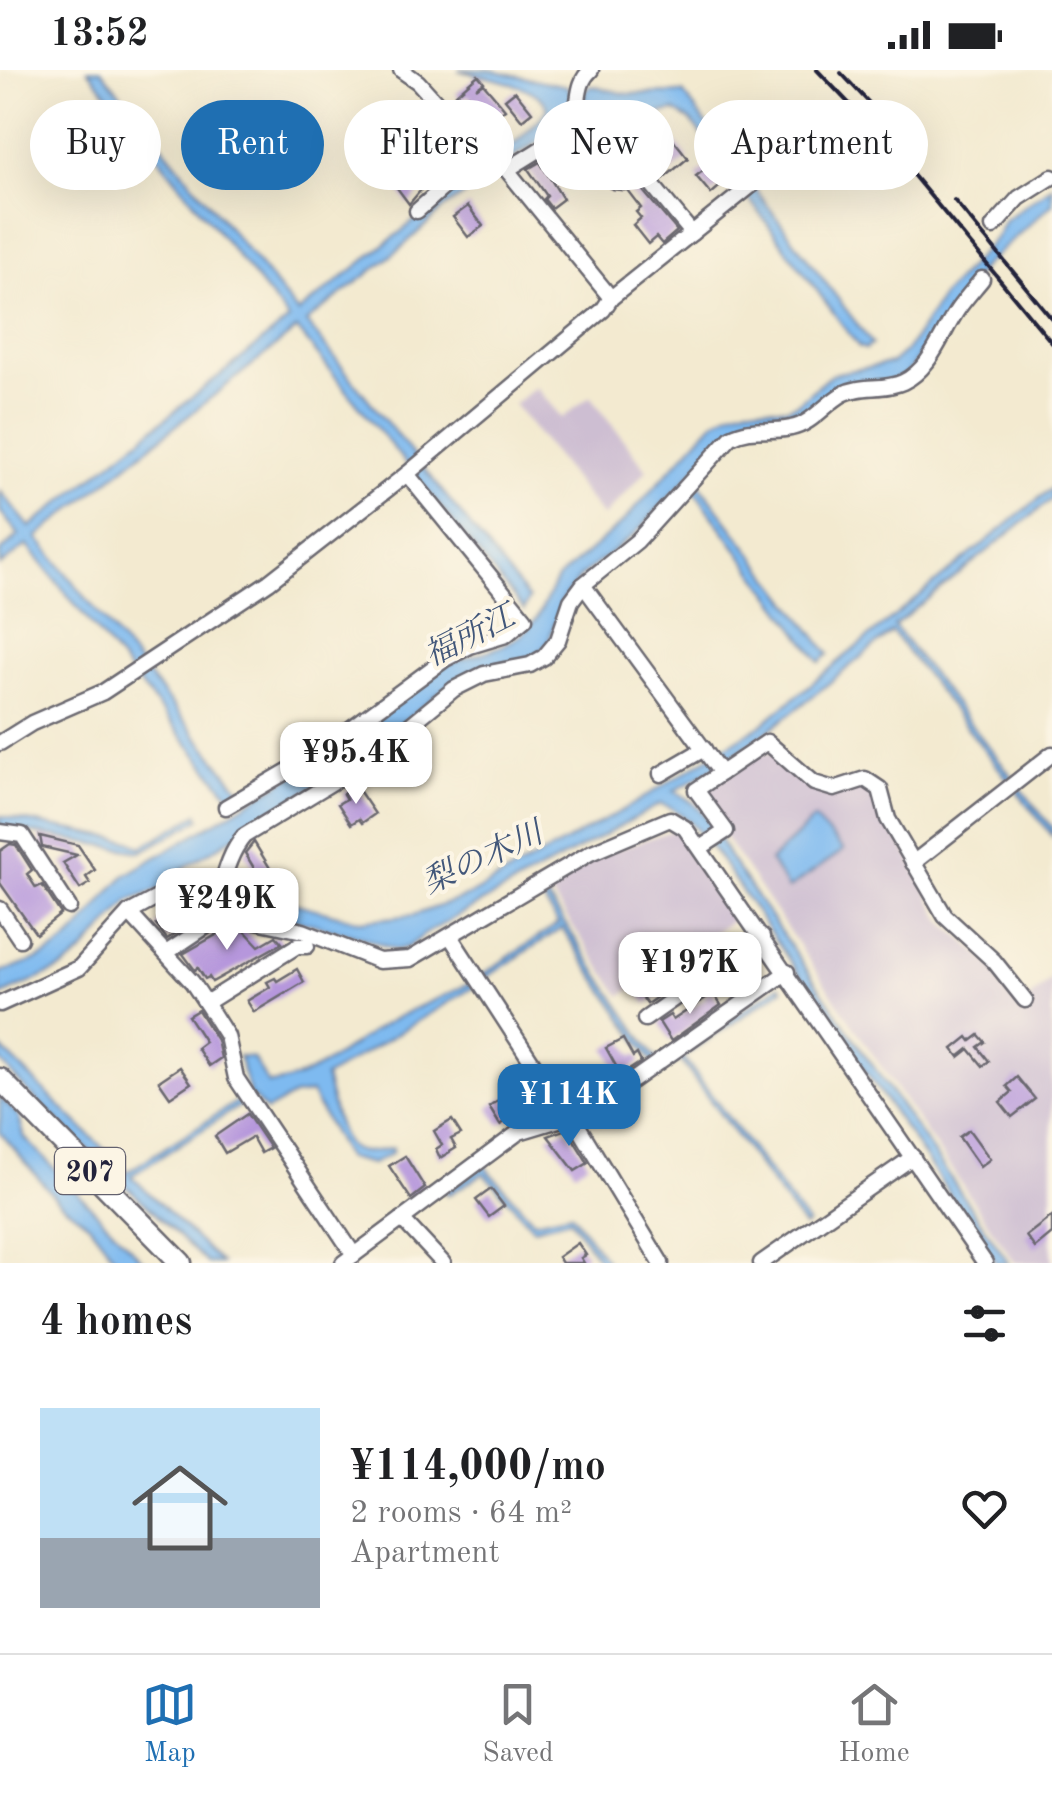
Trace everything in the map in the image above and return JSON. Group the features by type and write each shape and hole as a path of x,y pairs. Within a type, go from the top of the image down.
{"highway":[{"name":"207","path":"0,1079 181,1263"}],"street":[{"path":"401,70 434,100"},
{"path":"576,100 583,76 591,70"},
{"path":"993,227 1018,198 1052,177"},
{"path":"514,179 611,298"},
{"path":"417,211 443,190"},
{"path":"657,190 692,233"},
{"path":"0,743 128,676 270,582 422,461 604,310 611,298 745,190"},
{"path":"213,912 227,874 229,853 244,836 364,763 454,689 484,674 530,665 544,657 558,640 570,601 583,585 638,541 731,437 746,430 793,428 843,394 906,381 924,366 959,307 982,279"},
{"path":"226,807 315,755 444,659 506,634 525,620 406,474"},
{"path":"583,585 721,773"},
{"path":"700,848 726,831 696,790 767,742 814,783 834,789 865,779 880,789 888,818 944,916 994,961 1024,1000"},
{"path":"660,774 704,750"},
{"path":"912,863 1052,754"},
{"path":"0,1004 79,968 128,913 155,899 303,930 379,960 410,959 590,852 670,818 685,828 700,848 787,972 908,1160 984,1263"},
{"path":"0,832 22,835 69,907"},
{"path":"0,909 20,939"},
{"path":"128,913 166,953 228,1036 236,1078 348,1259 518,1132 568,1117 634,1080 787,972"},
{"path":"166,953 206,927"},
{"path":"450,936 659,1262"},
{"path":"645,1019 762,937"},
{"path":"206,1003 297,946 306,946"},
{"path":"761,1263 908,1160"},
{"path":"402,1218 444,1263"}],"shaded area":[{"path":"536,387 562,418 590,396 647,470 603,517 514,404"},
{"path":"773,753 819,792 833,795 864,785 875,792 942,921 992,966 1022,1005 1052,978 1052,1263 1015,1263 716,824 694,798 759,754"},
{"path":"680,828 740,915 621,996 545,886 606,853"}],"water":[{"path":"88,70 101,70 125,100 112,100"},
{"path":"458,70 490,70 567,86 571,93 585,92 591,86 626,94 683,93 694,108 694,125 674,111 674,100 543,100 523,88"},
{"path":"534,124 534,144 514,157 514,143"},
{"path":"161,144 181,169 181,186 161,161"},
{"path":"1052,186 1052,204 981,268 906,375 888,382 851,385 794,423 744,425 729,433 634,535 581,576 563,599 548,643 534,657 478,669 451,683 352,763 182,869 184,874 360,921 414,915 468,896 632,805 761,725 1052,488 1052,499 894,626 1052,828 1052,836 892,632 760,737 674,791 692,802 712,825 727,854 1009,1263 997,1263 718,856 686,818 660,804 408,947 396,950 358,936 209,897 161,889 130,900 65,967 0,996 0,972 59,948 126,875 323,758 442,666 500,647 522,635 537,618 557,579 622,523 713,423 749,406 787,408 832,374 892,363 907,350 943,295 997,236 1005,220"},
{"path":"184,190 198,190 298,313 453,190 471,190 306,322 529,599 524,610 297,329 37,537 241,791 231,797 27,545 0,566 0,552 19,535 0,511 0,491 30,527 289,320"},
{"path":"742,190 756,190 872,344 866,349 859,347"},
{"path":"700,485 829,654 820,662 693,489"},
{"path":"198,814 200,819 141,852 0,827 0,816 130,841 141,847"},
{"path":"814,819 844,850 788,889 770,861"},
{"path":"545,894 653,1055 664,1064 780,985 783,989 683,1057 808,1224 804,1227 680,1060 663,1071 650,1059 562,928 484,979 482,975 558,924 541,896"},
{"path":"474,981 477,985 325,1077 342,1136 351,1148 372,1152 393,1148 392,1153 372,1164 346,1158 311,1093 293,1096 266,1111 253,1097 131,1176 221,1263 207,1263 0,1061 0,1047 127,1172 250,1093 238,1056 253,1058 268,1084 300,1077 390,1021"},
{"path":"0,1097 18,1115 25,1138 145,1263 119,1263 89,1224 58,1201 0,1132"},
{"path":"484,1165 534,1221 571,1213 608,1263 601,1263 570,1219 533,1228 484,1173 448,1195 445,1192"}],"building":[{"path":"478,75 484,82 476,88 483,83 497,100 472,100 468,95 462,100 456,94"},
{"path":"515,91 532,112 522,120 514,110 514,100 505,99"},
{"path":"674,140 688,158 674,170"},
{"path":"399,190 421,190 409,204"},
{"path":"543,190 557,190 563,199 551,208 544,199 547,196"},
{"path":"642,190 677,231 662,244 656,237 648,244 633,225 641,218 636,212 641,208 628,191"},
{"path":"468,206 483,226 468,237 453,217"},
{"path":"356,786 375,814 362,823 359,819 351,824 338,804 346,799 343,794"},
{"path":"40,836 78,845 95,870 86,877 90,883 80,889 63,863 77,855 42,847"},
{"path":"254,842 273,873 261,880 245,853"},
{"path":"10,844 16,845 32,870 27,874 36,888 42,885 61,914 36,934 0,883 0,851"},
{"path":"178,915 181,920 188,917 191,923 167,939 156,925"},
{"path":"232,926 240,932 244,930 259,946 276,936 282,943 212,982 209,977 205,979 183,954"},
{"path":"297,969 304,982 254,1012 247,1001 270,987 267,982 275,978 277,981"},
{"path":"665,971 674,985 647,1004 640,994"},
{"path":"711,990 721,1005 671,1041 659,1022 670,1015 673,1020 706,998 704,995"},
{"path":"198,1010 217,1040 221,1058 209,1066 197,1048 205,1042 188,1016"},
{"path":"979,1035 985,1042 978,1047 989,1061 983,1066 969,1049 959,1057 953,1049 968,1037 971,1041"},
{"path":"623,1039 633,1057 637,1054 641,1062 621,1075 606,1048"},
{"path":"180,1067 191,1083 170,1097 159,1081"},
{"path":"1017,1077 1035,1099 1012,1117 1000,1102 1012,1092 1007,1086"},
{"path":"504,1097 516,1115 500,1125 489,1107"},
{"path":"247,1114 270,1148 261,1153 252,1137 225,1153 215,1136"},
{"path":"452,1120 461,1134 451,1139 456,1148 440,1158 436,1149 442,1145 434,1131"},
{"path":"567,1129 588,1163 575,1171 548,1136"},
{"path":"969,1130 990,1159 980,1167 959,1137"},
{"path":"405,1156 425,1188 411,1199 389,1166"},
{"path":"491,1189 504,1206 489,1217 476,1200"},
{"path":"1052,1216 1052,1234 1035,1248 1026,1236"},
{"path":"578,1243 586,1255 581,1258 584,1263 562,1263 558,1257"}],"railway":[{"path":"817,70 885,141 1052,343"},
{"path":"841,73 866,100"},
{"path":"954,200 1052,319"}],"water label":[{"name":"福所江","path":"469,635"},
{"name":"梨の木川","path":"482,857"}]}
